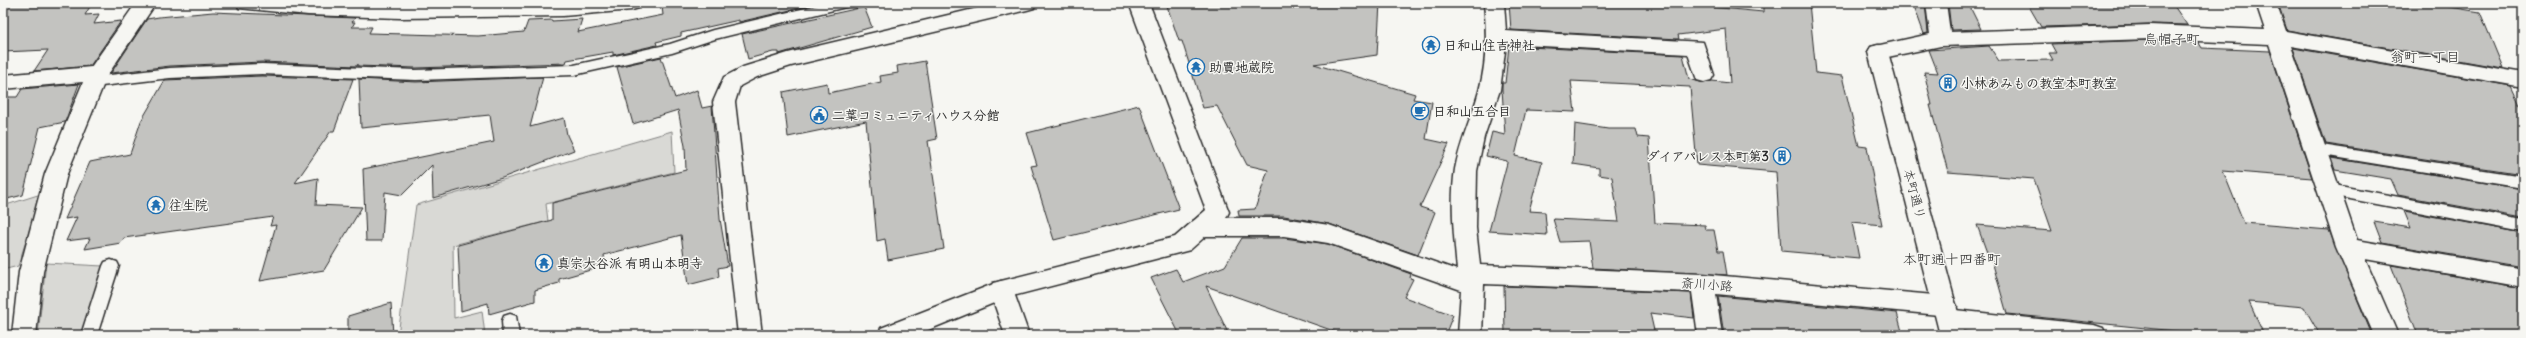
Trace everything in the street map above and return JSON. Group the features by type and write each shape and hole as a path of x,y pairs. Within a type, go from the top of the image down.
{"street":[{"path":"24,335 31,272 56,174 95,78 146,3"},
{"path":"246,3 407,13 595,10 632,3"},
{"path":"750,335 724,102 731,82 750,72 945,13 1027,3"},
{"path":"890,335 1001,290 1182,244 1218,212 1139,3"},
{"path":"1470,335 1471,280 1465,228 1466,171 1473,137 1490,90 1497,37 1494,3"},
{"path":"1936,3 1941,39 2150,32 2278,37 2523,80"},
{"path":"2266,3 2348,247 2386,335"},
{"path":"1497,37 1696,47 1704,75"},
{"name":"本町通り","path":"1941,39 1878,52 1948,320"},
{"path":"3,82 95,78"},
{"name":"斎川小路","path":"1201,227 1284,227 1329,234 1471,280 1702,283 1948,320 2094,335"},
{"path":"2348,247 2523,278"},
{"path":"1702,283 1710,335"},
{"path":"1001,290 1017,335"}],"lane":[{"path":"95,78 262,69 416,75 574,70 672,48 713,35 845,3"},
{"path":"2315,149 2523,182"},
{"path":"2329,190 2523,226"},
{"path":"89,335 110,266"}],"shaded area":[{"path":"384,3 491,3 488,6 380,7"},
{"path":"672,131 674,172 546,204 548,221 453,245 454,318 482,311 485,335 398,335 416,205"},
{"path":"41,194 18,266 3,270 3,206"},
{"path":"46,263 103,266 81,335 38,335"}],"building":[{"path":"3,3 92,3 85,15 99,14 94,24 121,21 90,66 34,71 48,50 3,52"},
{"path":"680,3 807,3 808,6 739,22 739,20 681,33 681,36 656,42 657,45 613,55 613,52 567,60 566,63 416,68 358,66 358,64 357,66 262,62 170,66 111,73 147,19 159,17 213,12 355,18 352,22 355,22 352,27 372,27 369,33 478,36 524,32 528,21 582,19 578,32 663,15 662,7"},
{"path":"1166,3 1380,3 1377,55 1314,64 1415,94 1413,99 1432,102 1426,139 1449,144 1420,207 1435,212 1418,255 1329,224 1284,216 1239,216 1238,210 1255,209 1268,170 1247,165 1217,106 1203,108 1182,41 1179,41"},
{"path":"1509,3 1708,3 1710,7 1763,12 1763,3 1809,3 1816,73 1842,76 1859,146 1867,147 1882,225 1852,222 1859,258 1781,251 1776,172 1697,165 1690,87 1571,81 1575,112 1526,110 1515,156 1542,162 1529,211 1545,212 1547,235 1489,231 1507,161 1486,156 1492,132 1505,135 1502,83 1505,83 1509,46 1683,55 1689,79 1704,83 1712,81 1730,83 1726,29 1678,35 1679,39 1511,30"},
{"path":"1913,3 1925,3 1928,33 1924,34"},
{"path":"1948,3 1968,3 1981,29 1951,30"},
{"path":"2027,3 2172,3 2187,25 2150,24 2041,27"},
{"path":"2278,3 2426,3 2480,12 2503,68 2287,30"},
{"path":"864,7 872,27 779,54 779,52 773,52 748,59 742,34"},
{"path":"2150,40 2199,43 2202,48 2270,51 2312,178 2223,171 2244,223 2329,230 2372,335 2320,335 2304,307 2249,302 2264,335 2215,335 2007,314 1992,261 1990,261 1977,225 2052,231 2034,179 1948,172 1930,105 1932,105 1924,72 1938,73 1929,50 1989,46 1999,61 2053,60 2049,53 2056,53 2051,44"},
{"path":"2293,48 2511,86 2520,105 2523,106 2523,174 2326,144"},
{"path":"661,57 675,98 697,90 702,108 712,106 720,219 728,266 718,268 719,277 688,285 681,235 604,255 605,262 594,264 594,269 559,279 559,283 535,290 535,301 489,314 488,303 461,311 458,245 552,220 552,203 686,170 685,146 678,110 633,124 617,67"},
{"path":"925,61 937,139 928,141 944,249 888,260 885,239 877,241 866,121 788,137 783,92 827,83 828,93 881,82 880,76 898,73 897,66"},
{"path":"262,76 353,79 334,131 331,131 295,183 318,178 316,205 362,207 324,270 260,281 276,225 270,226 273,217 124,238 121,243 85,249 90,238 66,241 77,217 65,219 90,162 130,154 141,121 165,80"},
{"path":"543,77 530,127 564,118 567,135 574,150 502,178 433,198 432,165 402,195 385,192 382,241 366,241 363,169 494,142 490,115 361,128 359,79 416,82"},
{"path":"79,84 65,122 40,127 23,195 3,200 3,97 17,97 22,89"},
{"path":"1139,105 1179,209 1054,240 1031,166 1037,165 1027,133"},
{"path":"1575,124 1608,129 1636,129 1638,137 1649,138 1655,223 1705,225 1706,230 1714,230 1718,251 1723,251 1727,275 1593,268 1589,241 1560,242 1553,219 1619,222 1612,177 1599,175 1599,168 1573,164"},
{"path":"2331,158 2523,189 2523,218 2398,195 2391,179 2335,170"},
{"path":"2404,211 2523,233 2523,267 2382,243 2374,222 2411,228"},
{"path":"1242,238 1284,238 1328,244 1411,274 1410,278 1413,279 1404,297 1453,315 1445,335 1345,335 1206,286 1229,335 1180,335 1151,278 1176,269 1183,282 1225,266"},
{"path":"2391,265 2523,288 2523,335 2418,335"},
{"path":"1504,286 1691,293 1694,318 1650,313 1655,335 1505,334"},
{"path":"1718,296 1897,313 1903,335 1724,335"},
{"path":"391,303 393,335 348,335 348,316"}],"place":[{"name":"日和山住吉神社","path":"1431,45"},
{"name":"助賈地蔵院","path":"1196,67"},
{"name":"小林あみもの教室本町教室","path":"1948,83"},
{"name":"日和山五合目","path":"1420,111"},
{"name":"二葉コミュニティハウス分館","path":"819,115"},
{"name":"ダイアパレス本町第3","path":"1782,156"},
{"name":"往生院","path":"156,205"},
{"name":"真宗大谷派 有明山本明寺","path":"544,263"}],"district":[{"name":"烏帽子町","path":"2172,39"},
{"name":"翁町一丁目","path":"2425,57"},
{"name":"本町通十四番町","path":"1952,259"}]}
